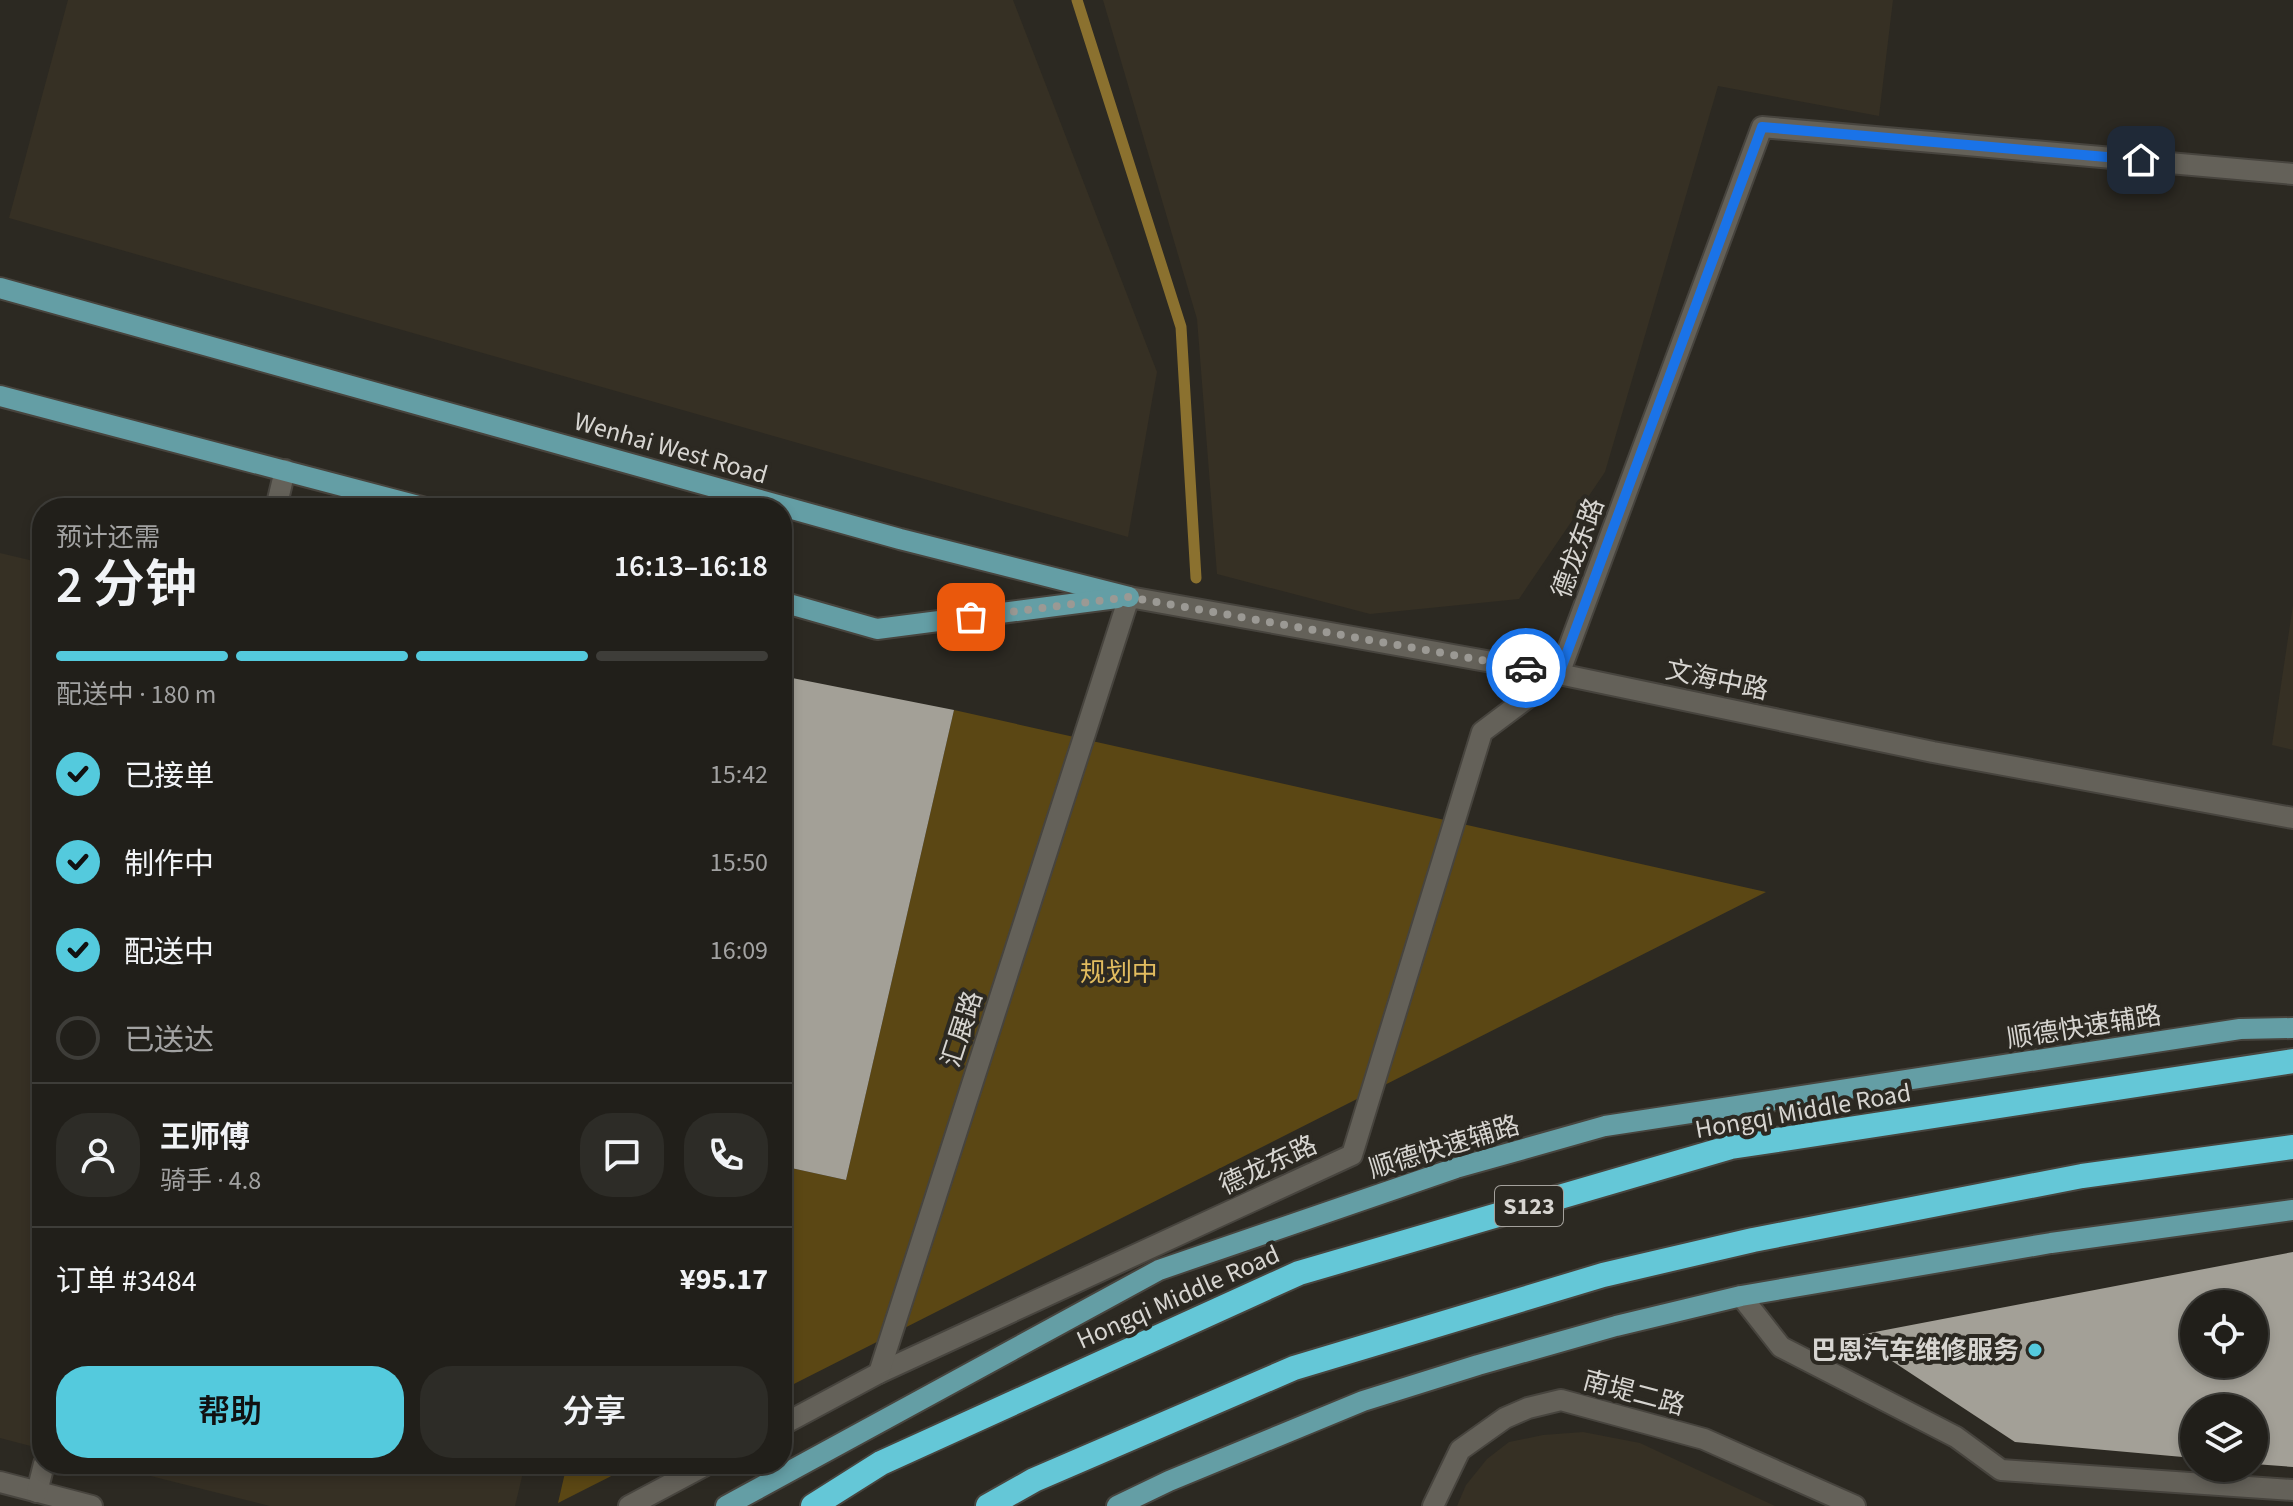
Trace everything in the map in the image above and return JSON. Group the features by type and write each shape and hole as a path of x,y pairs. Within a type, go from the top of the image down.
{"highway":[{"name":"Hongqi Middle Road","path":"813,1506 881,1463 1299,1273 1731,1147 2293,1061"},
{"path":"988,1506 1034,1480 1294,1368 1603,1275 1753,1240 2082,1176 2293,1147"}],"main road":[{"name":"Wenhai West Road","path":"0,288 753,498"},
{"path":"0,396 389,498"},
{"name":"Wenhai West Road","path":"792,509 1129,597"},
{"path":"792,605 877,629 1129,597"},
{"name":"顺德快速辅路","path":"792,1470 1159,1270 1456,1168 1605,1126 2240,1029 2293,1028"},
{"path":"1117,1506 1169,1481 1363,1401 1616,1326 1741,1296 2051,1243 2293,1210"},
{"name":"顺德快速辅路","path":"726,1506 785,1474"}],"street":[{"name":"德龙东路","path":"879,1373 1352,1155 1482,732 1559,674 1762,127 2293,174"},
{"path":"278,498 285,470"},
{"name":"文海中路","path":"1129,597 1559,674 1933,752 2293,818"},
{"name":"汇展路","path":"879,1373 1129,597"},
{"path":"1741,1296 1781,1347 1956,1437 2001,1470 2293,1490"},
{"path":"792,1420 879,1373"},
{"name":"南堤二路","path":"1433,1506 1460,1450 1505,1418 1528,1408 1561,1400 1704,1439 1855,1506"},
{"path":"37,1492 42,1474"},
{"path":"629,1506 689,1474"},
{"path":"0,1482 92,1506"}],"shaded area":[{"path":"68,0 1013,0 1157,372 1128,537 9,218"},
{"path":"1103,0 1893,0 1879,116 1718,86 1605,472 1519,599 1370,614 1217,574 1197,319"},
{"path":"0,553 32,561 32,1446 0,1438"},
{"path":"2293,605 2293,750 2272,745"},
{"path":"1583,1432 1640,1443 1775,1506 1457,1506 1466,1485 1487,1459 1509,1442"},
{"path":"143,1474 523,1474 515,1506 270,1506"}],"green space":[{"name":"规划中","path":"954,710 1766,892 792,1385 792,1168 846,1180"},
{"path":"565,1474 615,1474 558,1503"}],"building":[{"path":"792,678 954,710 846,1180 792,1168"},
{"name":"巴恩汽车维修服务","path":"2293,1252 2293,1467 2268,1465 2268,1394 2180,1394 2180,1457 2015,1442 1854,1336"}],"waterway":[{"path":"1077,0 1181,327 1196,578"}],"way so far":[{"path":"971,617 1129,597 1526,668"}],"place":[{"name":"巴恩汽车维修服务","path":"2035,1350"}],"route":[{"path":"1526,668 1559,674 1762,127 2141,160"}]}
